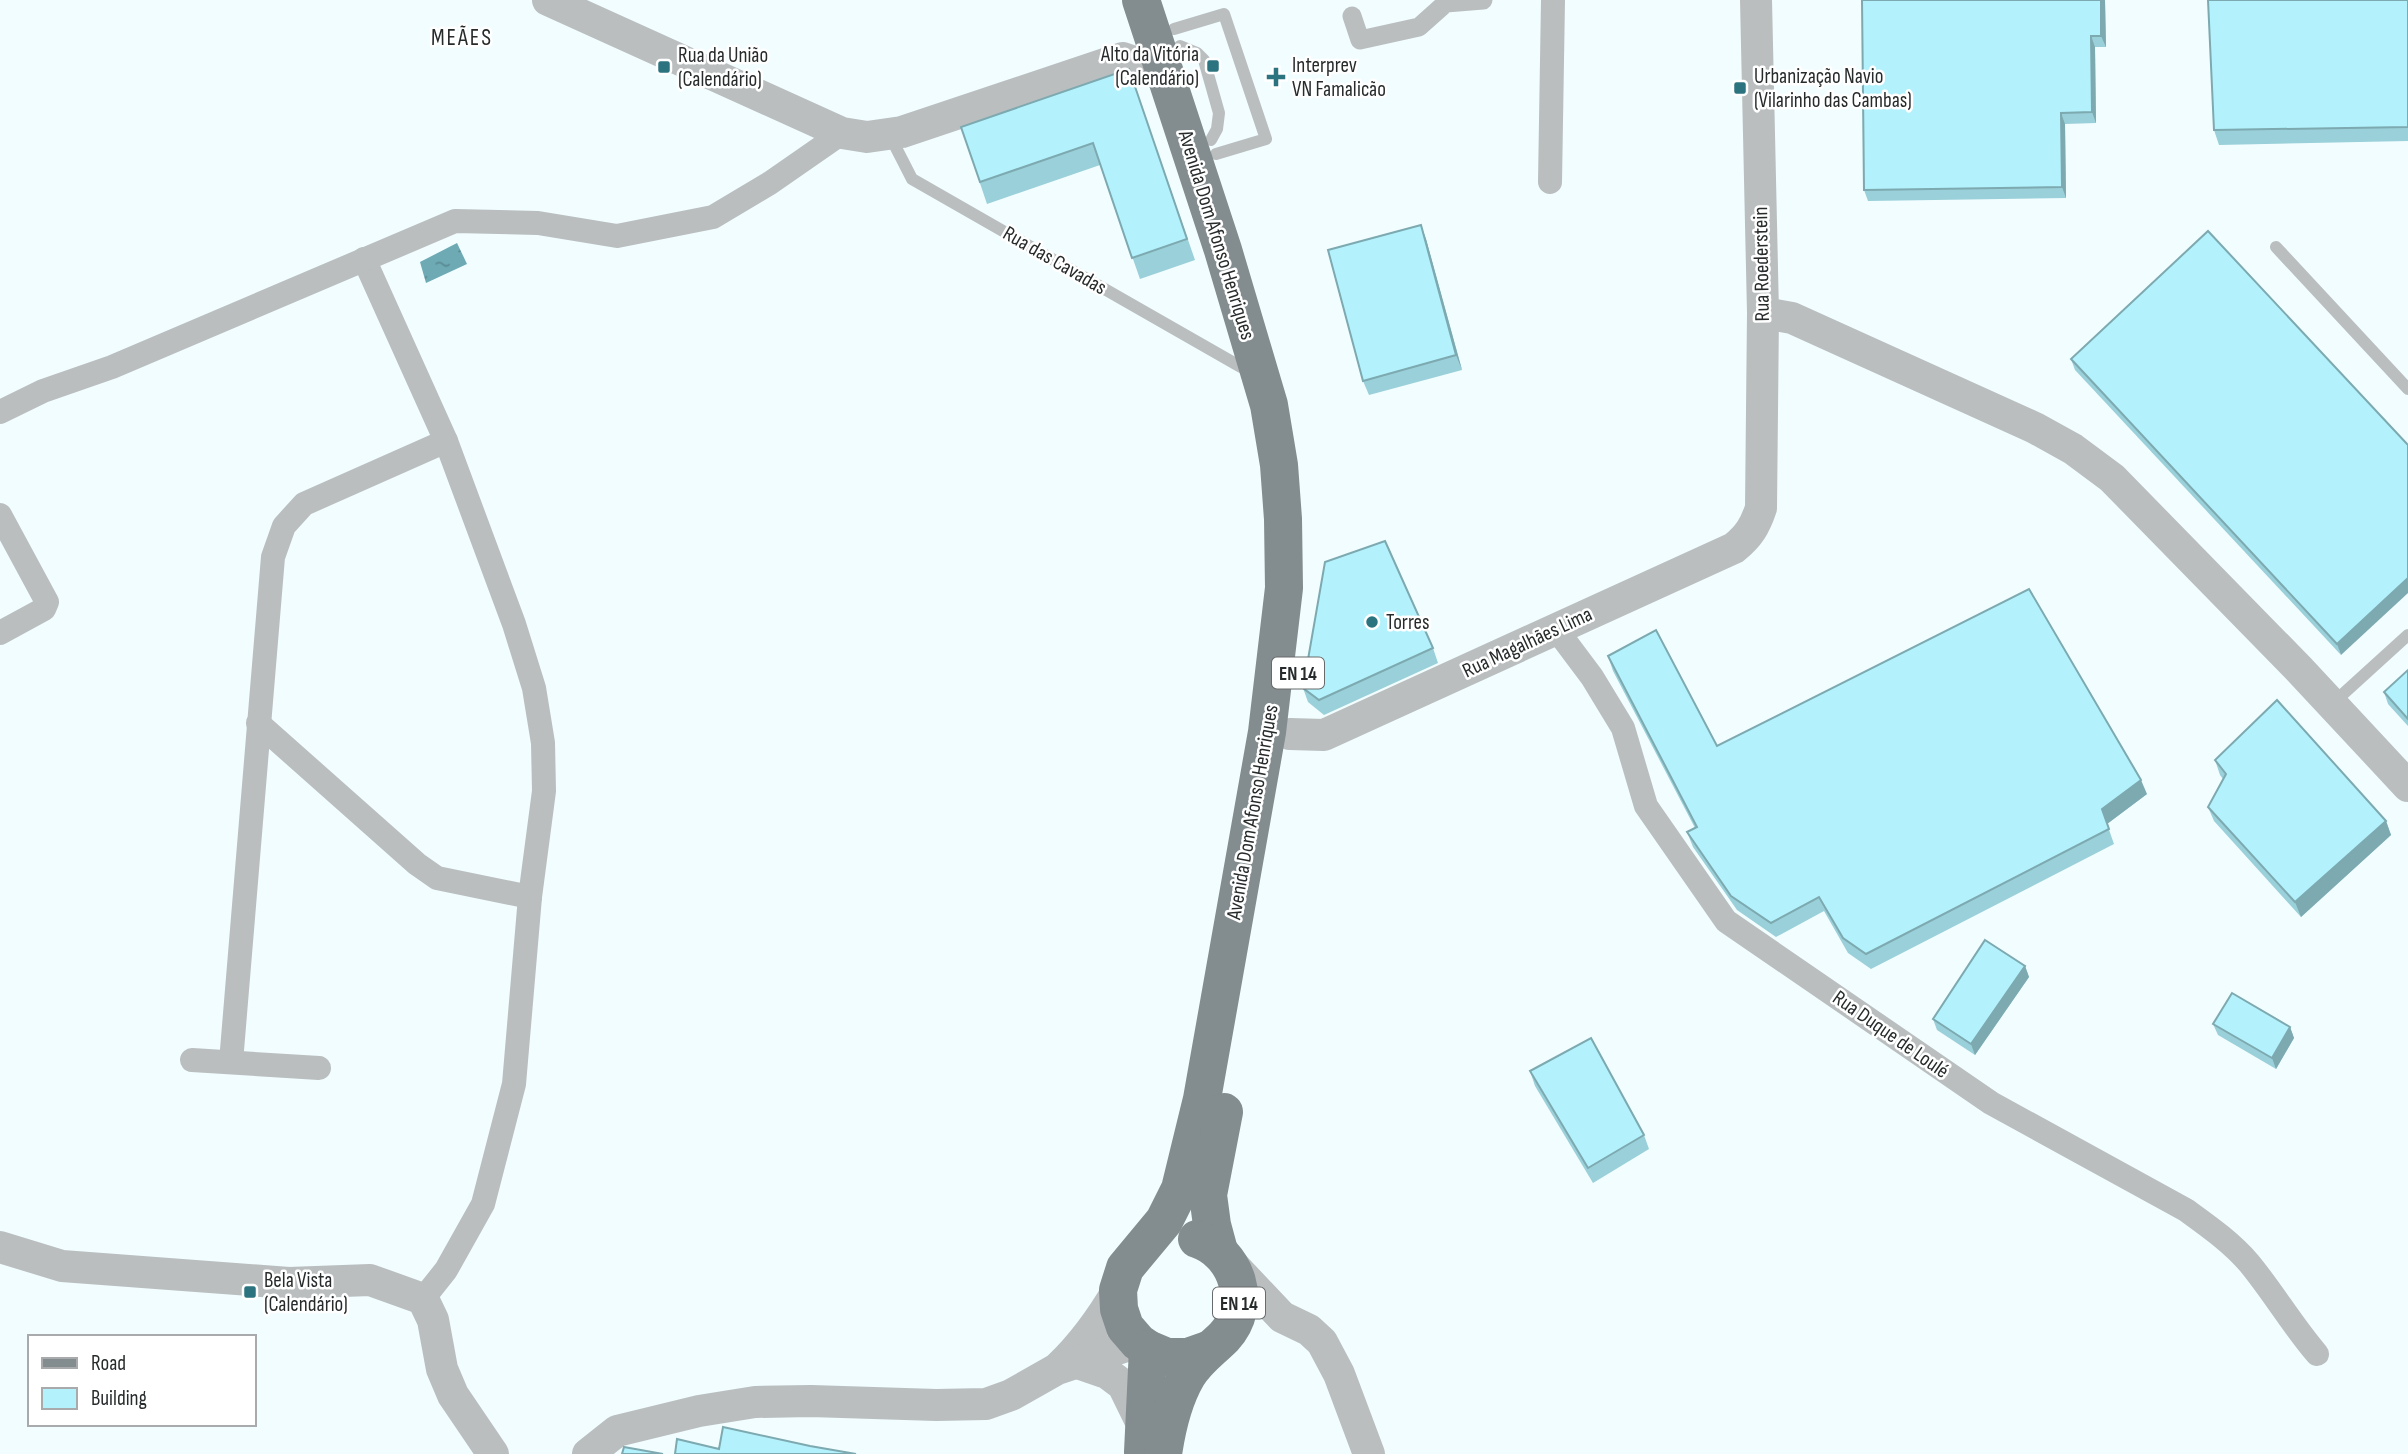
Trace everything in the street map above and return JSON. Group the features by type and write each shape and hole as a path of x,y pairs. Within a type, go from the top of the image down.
{"main road":[{"name":"Avenida Dom Afonso Henriques","path":"1150,1446 1188,1373 1216,1343 1237,1312 1239,1298 1234,1270 1222,1254 1212,1225 1209,1195 1290,734 1306,593 1307,518 1290,398 1245,243 1213,147 1162,28"},
{"name":"Avenida Dom Afonso Henriques","path":"1118,1290 1125,1268 1164,1221 1180,1189 1199,1112 1265,746 1283,588 1283,519 1279,465 1269,405 1244,360 1162,28"},
{"path":"1140,1250 1158,1239 1180,1236 1200,1240 1222,1254"},
{"path":"1118,1290 1119,1309 1125,1327 1143,1346 1167,1357 1188,1357 1216,1343"},
{"path":"1143,1346 1150,1446"}],"street":[{"path":"548,0 842,133 867,137 902,132 1123,58 1162,28"},
{"path":"1352,16 1360,40 1419,27 1446,3 1483,0"},
{"path":"1550,182 1553,0"},
{"name":"Rua Roederstein","path":"1755,527 1761,508 1763,313 1756,0"},
{"path":"1123,58 1162,28"},
{"path":"0,412 43,391 112,366 455,221 538,223 617,236 713,217 842,133"},
{"path":"364,259 446,441 514,624 534,688 543,743 544,791 530,897 514,1084 483,1204 446,1270 423,1298"},
{"path":"1763,313 1792,318 2035,428 2073,449 2112,478 2408,786"},
{"path":"231,1062 273,557 284,526 304,504 446,441"},
{"path":"0,515 47,602 44,609 0,633"},
{"name":"Rua Magalhães Lima","path":"1290,734 1324,735 1734,548 1747,538 1755,527"},
{"name":"Rua Duque de Loulé","path":"1556,629 1592,677 1623,728 1646,806 1726,921 1992,1104 2186,1210 2228,1241 2248,1261 2293,1326 2317,1354"},
{"path":"258,723 437,878 530,897"},
{"path":"192,1060 319,1068"},
{"path":"0,1247 62,1266 289,1283 370,1280 423,1298 433,1320 442,1369 453,1395 493,1454"},
{"path":"1222,1254 1282,1317 1309,1330 1322,1342 1339,1374 1369,1454"},
{"path":"1067,1366 1098,1324 1118,1290"},
{"path":"1216,1343 1282,1317"},
{"path":"588,1454 617,1431 755,1402 986,1404 1011,1395 1067,1366 1143,1346"},
{"path":"1067,1366 1107,1373 1123,1385 1150,1446"}],"lane":[{"path":"1162,28 1224,14 1266,139 1213,147"},
{"name":"Rua das Cavadas","path":"889,134 912,179 1244,360"},
{"path":"2276,247 2408,388"},
{"path":"2332,704 2408,635"}],"water":[{"path":"457,243 467,264 426,283 420,262"}],"building":[{"path":"1862,0 2101,0 2101,36 2091,36 2092,112 2061,113 2062,187 1864,190"},
{"path":"2208,0 2408,0 2408,127 2214,130"},
{"path":"1129,69 1187,239 1132,258 1093,143 980,182 961,127"},
{"path":"1421,225 1456,355 1363,381 1328,250"},
{"path":"2208,231 2408,445 2408,578 2337,644 2071,359"},
{"name":"Torres","path":"1385,541 1433,648 1319,700 1303,688 1325,562"},
{"path":"2029,589 2141,780 2102,809 2109,829 1866,954 1843,938 1819,897 1771,923 1731,896 1687,832 1697,827 1608,656 1656,630 1717,746"},
{"path":"2408,670 2408,719 2384,692"},
{"path":"2277,700 2386,821 2295,902 2208,807 2226,774 2215,760"},
{"path":"1985,940 2025,966 1971,1044 1933,1019"},
{"path":"2232,993 2290,1027 2272,1058 2213,1024"},
{"path":"1591,1038 1644,1135 1588,1168 1530,1071"},
{"path":"723,1427 856,1454 675,1454 677,1439 719,1449"},
{"path":"624,1447 663,1454 622,1454"}],"place":[{"name":"Alto da Vitória (Calendário)","path":"1213,66"},
{"name":"Rua da União (Calendário)","path":"664,67"},
{"name":"Interprev VN Famalicão","path":"1276,77"},
{"name":"Urbanização Navio (Vilarinho das Cambas)","path":"1740,88"},
{"name":"Torres","path":"1372,622"},
{"name":"Bela Vista (Calendário)","path":"250,1292"}],"district":[{"name":"MEÃES","path":"462,37"}]}
